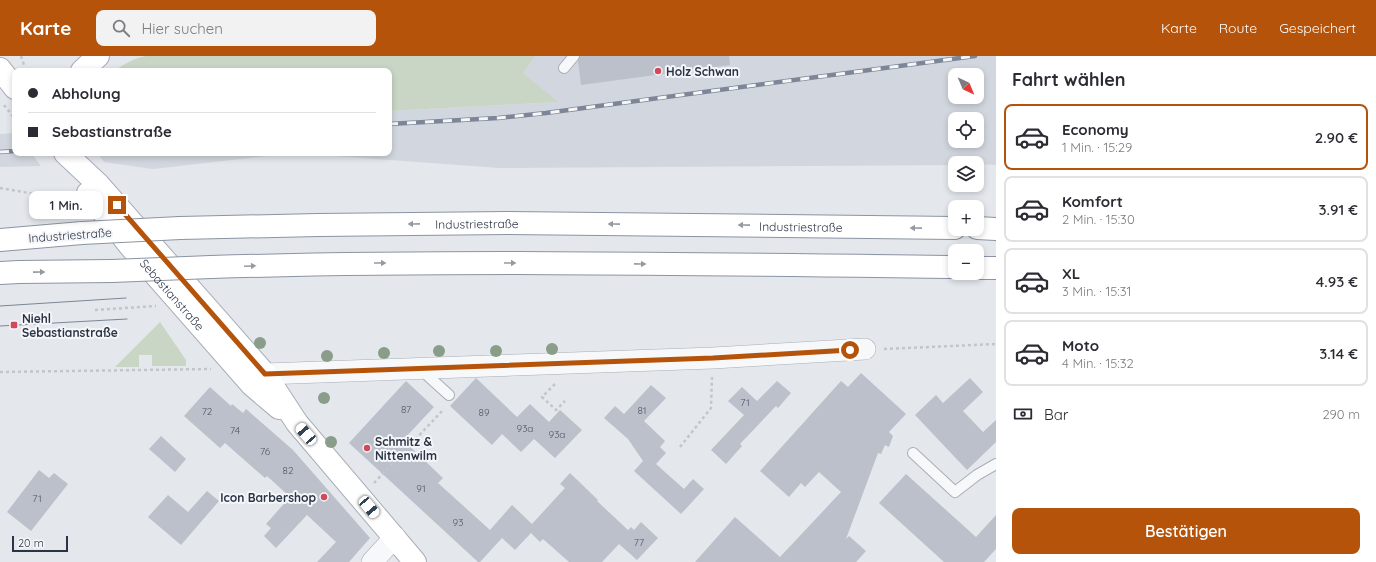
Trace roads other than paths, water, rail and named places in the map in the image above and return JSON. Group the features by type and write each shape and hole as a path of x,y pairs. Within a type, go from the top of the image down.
{"main road":[{"path":"85,68 98,56"},
{"path":"0,69 12,84"},
{"name":"Sebastianstraße","path":"66,156 87,193 130,246 252,385 297,423"},
{"name":"Sebastianstraße","path":"67,156 98,184 265,374 297,423 415,562"},
{"name":"Industriestraße","path":"0,240 82,233 180,228 318,225 507,223 948,228"},
{"path":"984,228 996,229"},
{"path":"0,273 328,264 509,263 948,268"},
{"path":"984,268 996,268"}],"street":[{"path":"265,374 713,358 865,349"},
{"path":"372,562 395,537"}],"lane":[{"path":"564,68 574,56"},
{"path":"427,368 428,376 449,396"},
{"path":"913,453 955,492 977,475 996,464"}],"tram line":[{"path":"0,306 126,298"},
{"path":"0,326 127,319"}],"railway":[{"path":"392,124 498,118 546,113 975,56"},
{"path":"0,152 12,151"}],"place":[{"name":"Holz Schwan","path":"658,71"},
{"name":"Niehl Sebastianstraße","path":"14,325"},
{"name":"Schmitz & Nittenwilm","path":"367,448"},
{"name":"Icon Barbershop","path":"324,497"}]}
